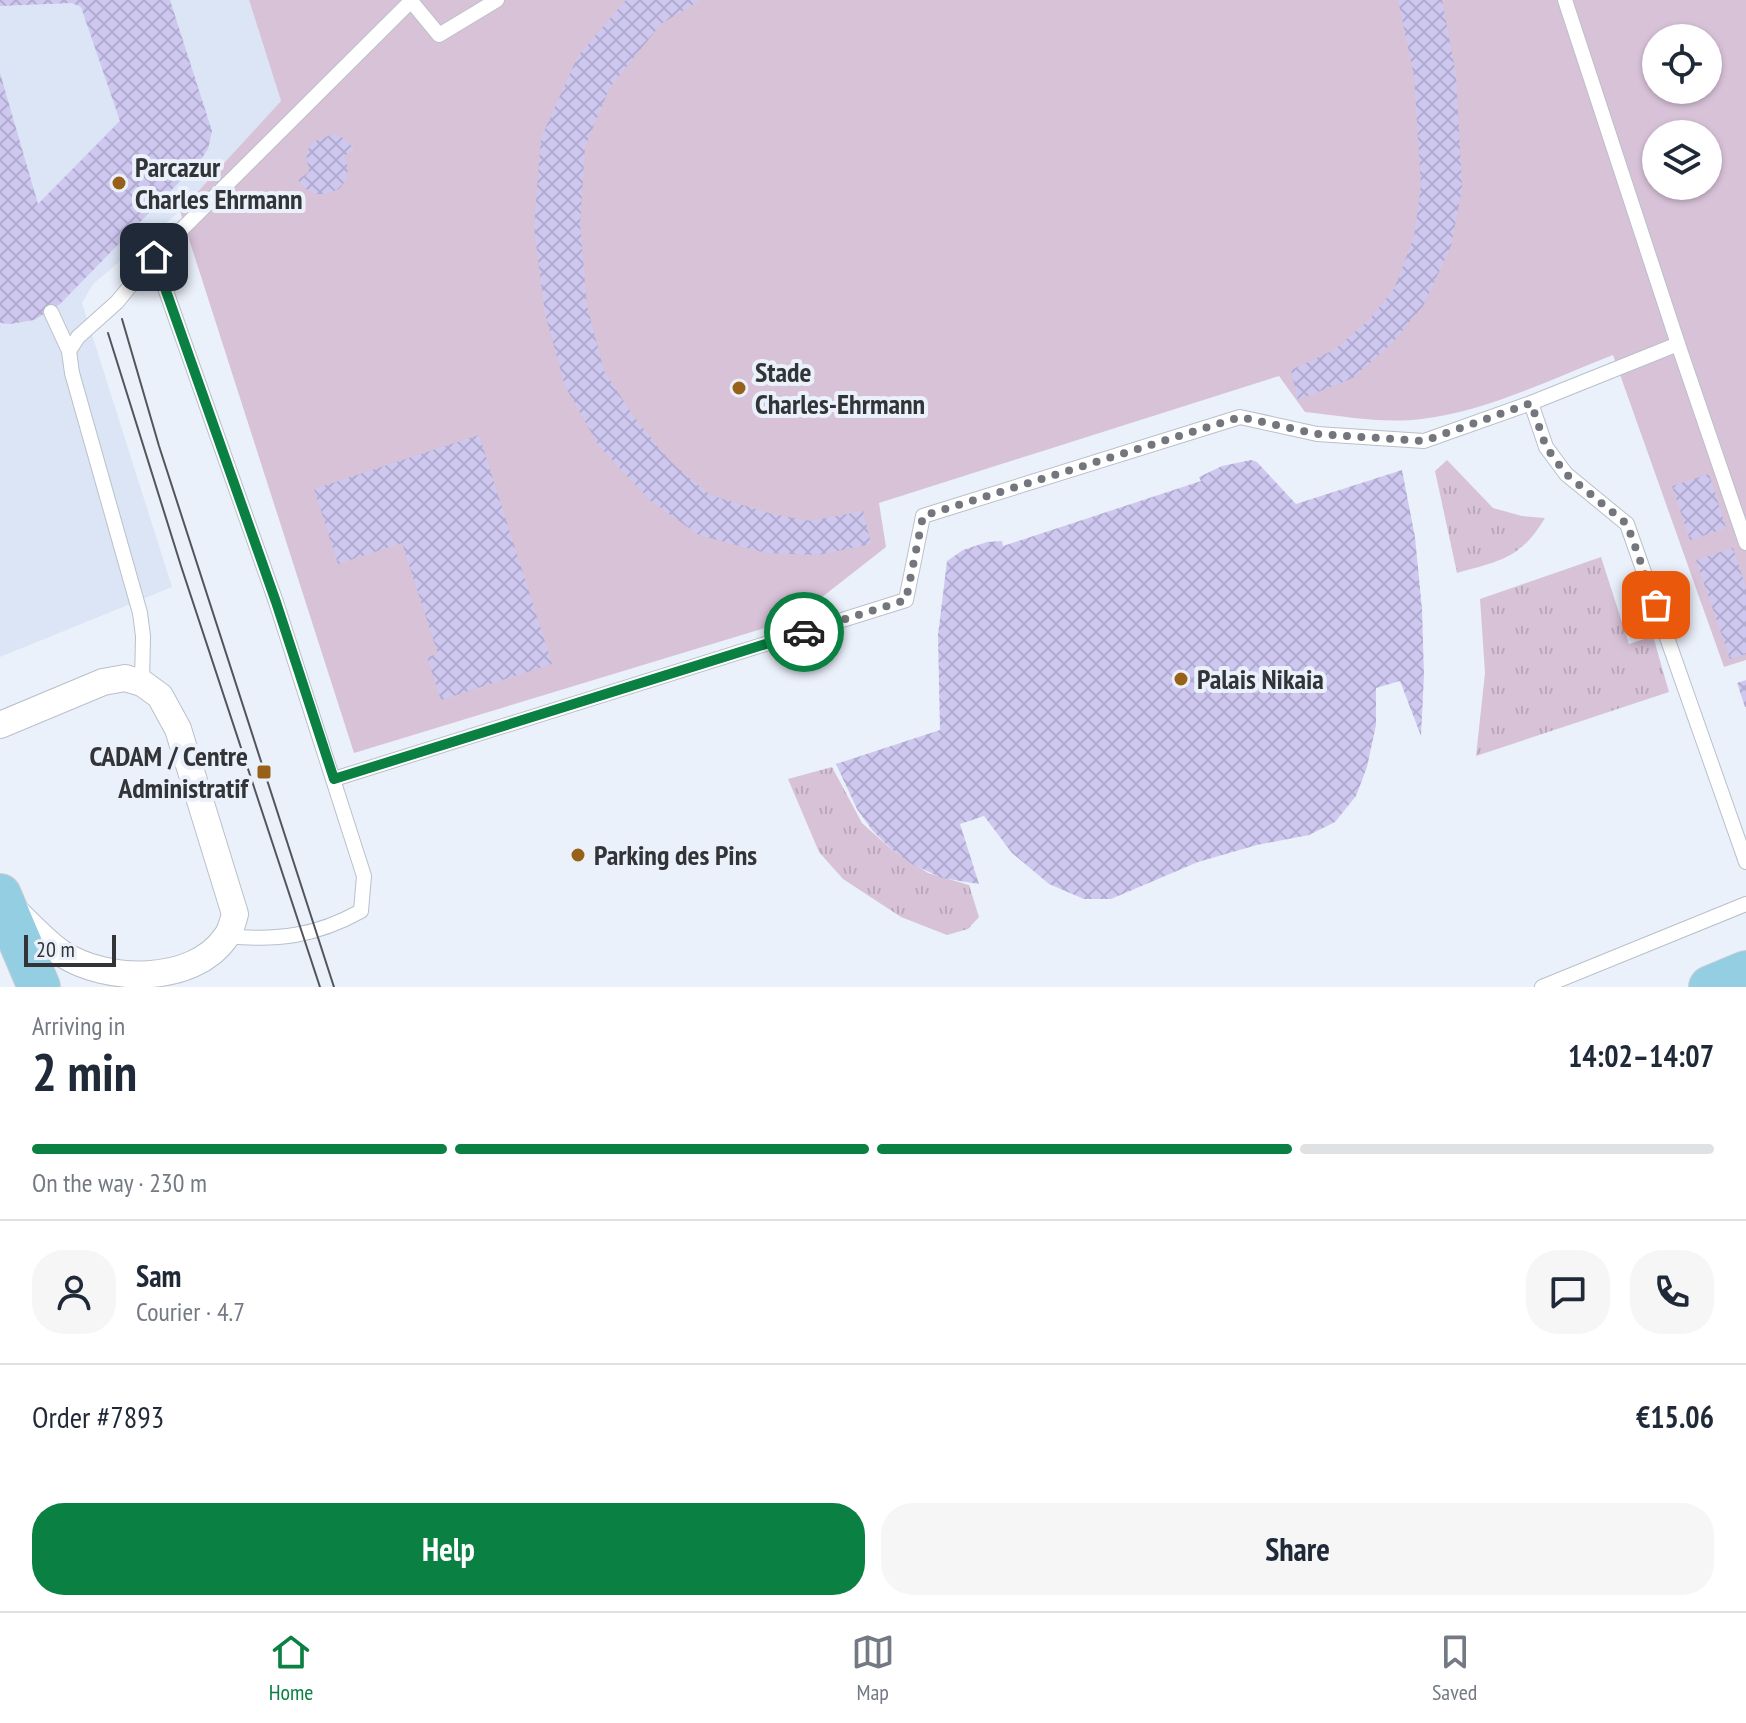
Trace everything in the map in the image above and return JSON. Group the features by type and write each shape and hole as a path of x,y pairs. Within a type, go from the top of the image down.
{"main road":[{"path":"0,896 39,987"},
{"path":"1710,987 1746,972"}],"street":[{"path":"0,725 103,682 125,678 142,683 160,696 178,729 231,892 235,914 227,936 209,955 160,980 114,974 62,954 0,896"}],"lane":[{"path":"69,351 78,337 117,302 154,257 412,1 439,35 497,0"},
{"path":"1565,0 1746,543"},
{"path":"154,257 276,602 364,876 361,911 303,935 266,940 227,936"},
{"path":"51,312 69,351 72,373 140,613 142,683"},
{"path":"334,779 906,600 923,516 953,506 1240,417 1317,434 1424,441 1531,403 1678,344"},
{"path":"1531,403 1546,447 1566,474 1627,524 1746,862"},
{"path":"1542,987 1746,904"}],"shaded area":[{"path":"0,0 249,0 281,101 180,211 93,284 82,303 172,587 0,657"}],"green space":[{"name":"Stade Charles-Ehrmann","path":"249,0 1746,0 1746,660 1724,667 1613,355 1495,402 1447,415 1393,421 1305,412 1279,376 879,503 886,547 794,619 354,753 180,211 281,101"},
{"path":"1447,460 1493,508 1545,518 1518,550 1498,561 1457,573 1435,471"},
{"path":"1601,557 1629,644 1653,636 1669,692 1476,756 1485,673 1480,599"},
{"path":"832,767 862,823 892,850 928,873 969,885 979,917 968,929 947,935 901,917 843,879 819,852 788,779"}],"building":[{"name":"Parcazur Charles Ehrmann","path":"0,0 170,0 212,131 208,149 200,161 60,304 34,320 10,324 0,323 0,73 38,204 120,121 81,7 72,3 0,6"},
{"path":"626,0 700,0 661,24 610,87 585,147 580,225 587,306 604,371 634,417 671,462 710,495 772,514 811,521 863,511 871,544 818,555 766,553 699,535 651,501 599,446 565,386 545,314 534,227 541,138 578,56"},
{"path":"1398,0 1442,0 1456,75 1462,188 1451,246 1423,306 1392,343 1353,378 1298,400 1291,370 1334,350 1369,320 1394,289 1414,237 1421,185 1414,76"},
{"path":"331,135 340,136 355,149 344,156 348,168 346,180 339,189 327,194 315,194 298,180 309,172 306,153 313,142"},
{"path":"479,435 552,664 441,700 427,657 438,654 402,543 338,564 314,489"},
{"name":"Palais Nikaia","path":"1251,460 1257,462 1296,504 1402,470 1415,537 1422,609 1424,675 1421,736 1400,681 1376,688 1376,725 1367,767 1356,796 1335,822 1309,835 1257,845 1198,862 1111,899 1084,899 1049,884 1012,853 984,816 960,824 979,884 942,878 912,864 891,849 857,809 836,764 940,730 938,635 947,561 963,550 987,542 1002,541 1003,546 1201,481 1199,477 1222,466"},
{"path":"1709,474 1726,528 1690,540 1672,486"},
{"path":"1733,548 1746,588 1746,654 1730,659 1696,560"},
{"path":"1746,680 1746,707 1745,707 1737,683"}],"tram line":[{"path":"122,319 159,446 334,987"},
{"path":"108,333 181,566 320,987"}],"way so far":[{"path":"804,632 906,600 923,516 1240,417 1317,434 1424,441 1531,403 1546,447 1566,474 1627,524 1656,605"}],"place":[{"name":"Parcazur Charles Ehrmann","path":"119,183"},
{"name":"Stade Charles-Ehrmann","path":"739,388"},
{"name":"Palais Nikaia","path":"1181,679"},
{"name":"CADAM / Centre Administratif","path":"264,772"},
{"name":"Parking des Pins","path":"578,855"}],"route":[{"path":"154,257 276,602 334,779 804,632"}]}
